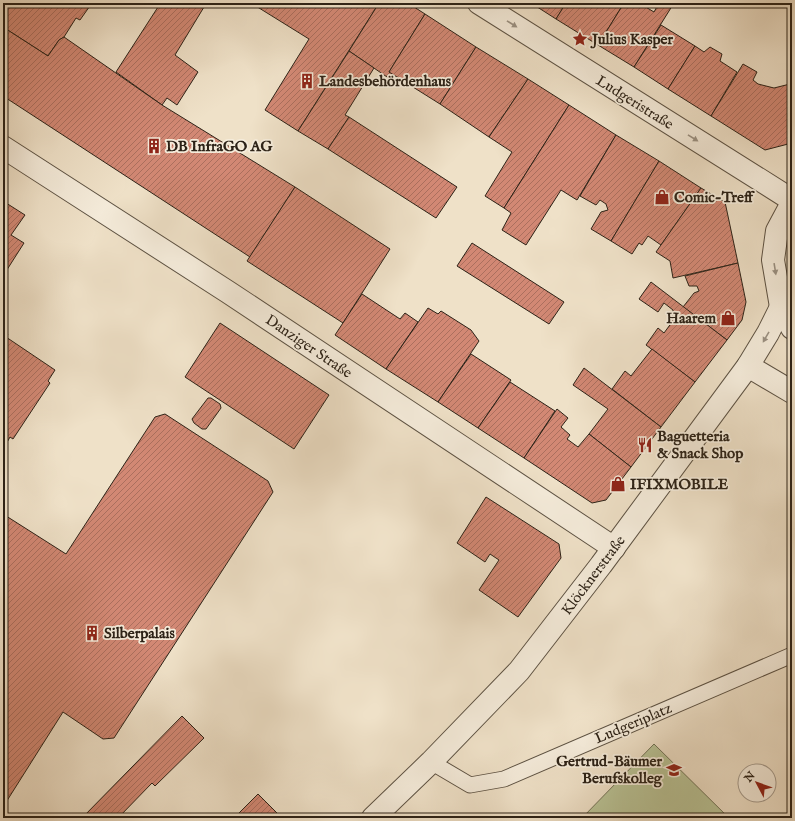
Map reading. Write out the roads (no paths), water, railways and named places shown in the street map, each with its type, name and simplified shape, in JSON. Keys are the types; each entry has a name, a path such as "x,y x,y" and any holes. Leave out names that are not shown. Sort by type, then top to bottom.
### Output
{"street":[{"name":"Ludgeristraße","path":"479,3 792,200"},
{"name":"Danziger Straße","path":"3,147 228,292 614,548"},
{"path":"792,203 777,230 773,260 781,306 792,328"},
{"name":"Klöcknerstraße","path":"373,818 431,762 519,671 614,548 748,366 768,333 781,306"},
{"path":"748,366 792,392"}],"lane":[{"name":"Ludgeriplatz","path":"431,762 470,785 504,779 792,655"}],"place":[{"name":"Julius Kasper","path":"580,39"},
{"name":"Landesbehördenhaus","path":"307,81"},
{"name":"DB InfraGO AG","path":"154,146"},
{"name":"Comic-Treff","path":"662,197"},
{"name":"Haarem","path":"728,318"},
{"name":"Baguetteria & Snack Shop","path":"645,445"},
{"name":"IFIXMOBILE","path":"618,484"},
{"name":"Silberpalais","path":"92,633"},
{"name":"Gertrud-Bäumer Berufskolleg","path":"674,770"}]}
